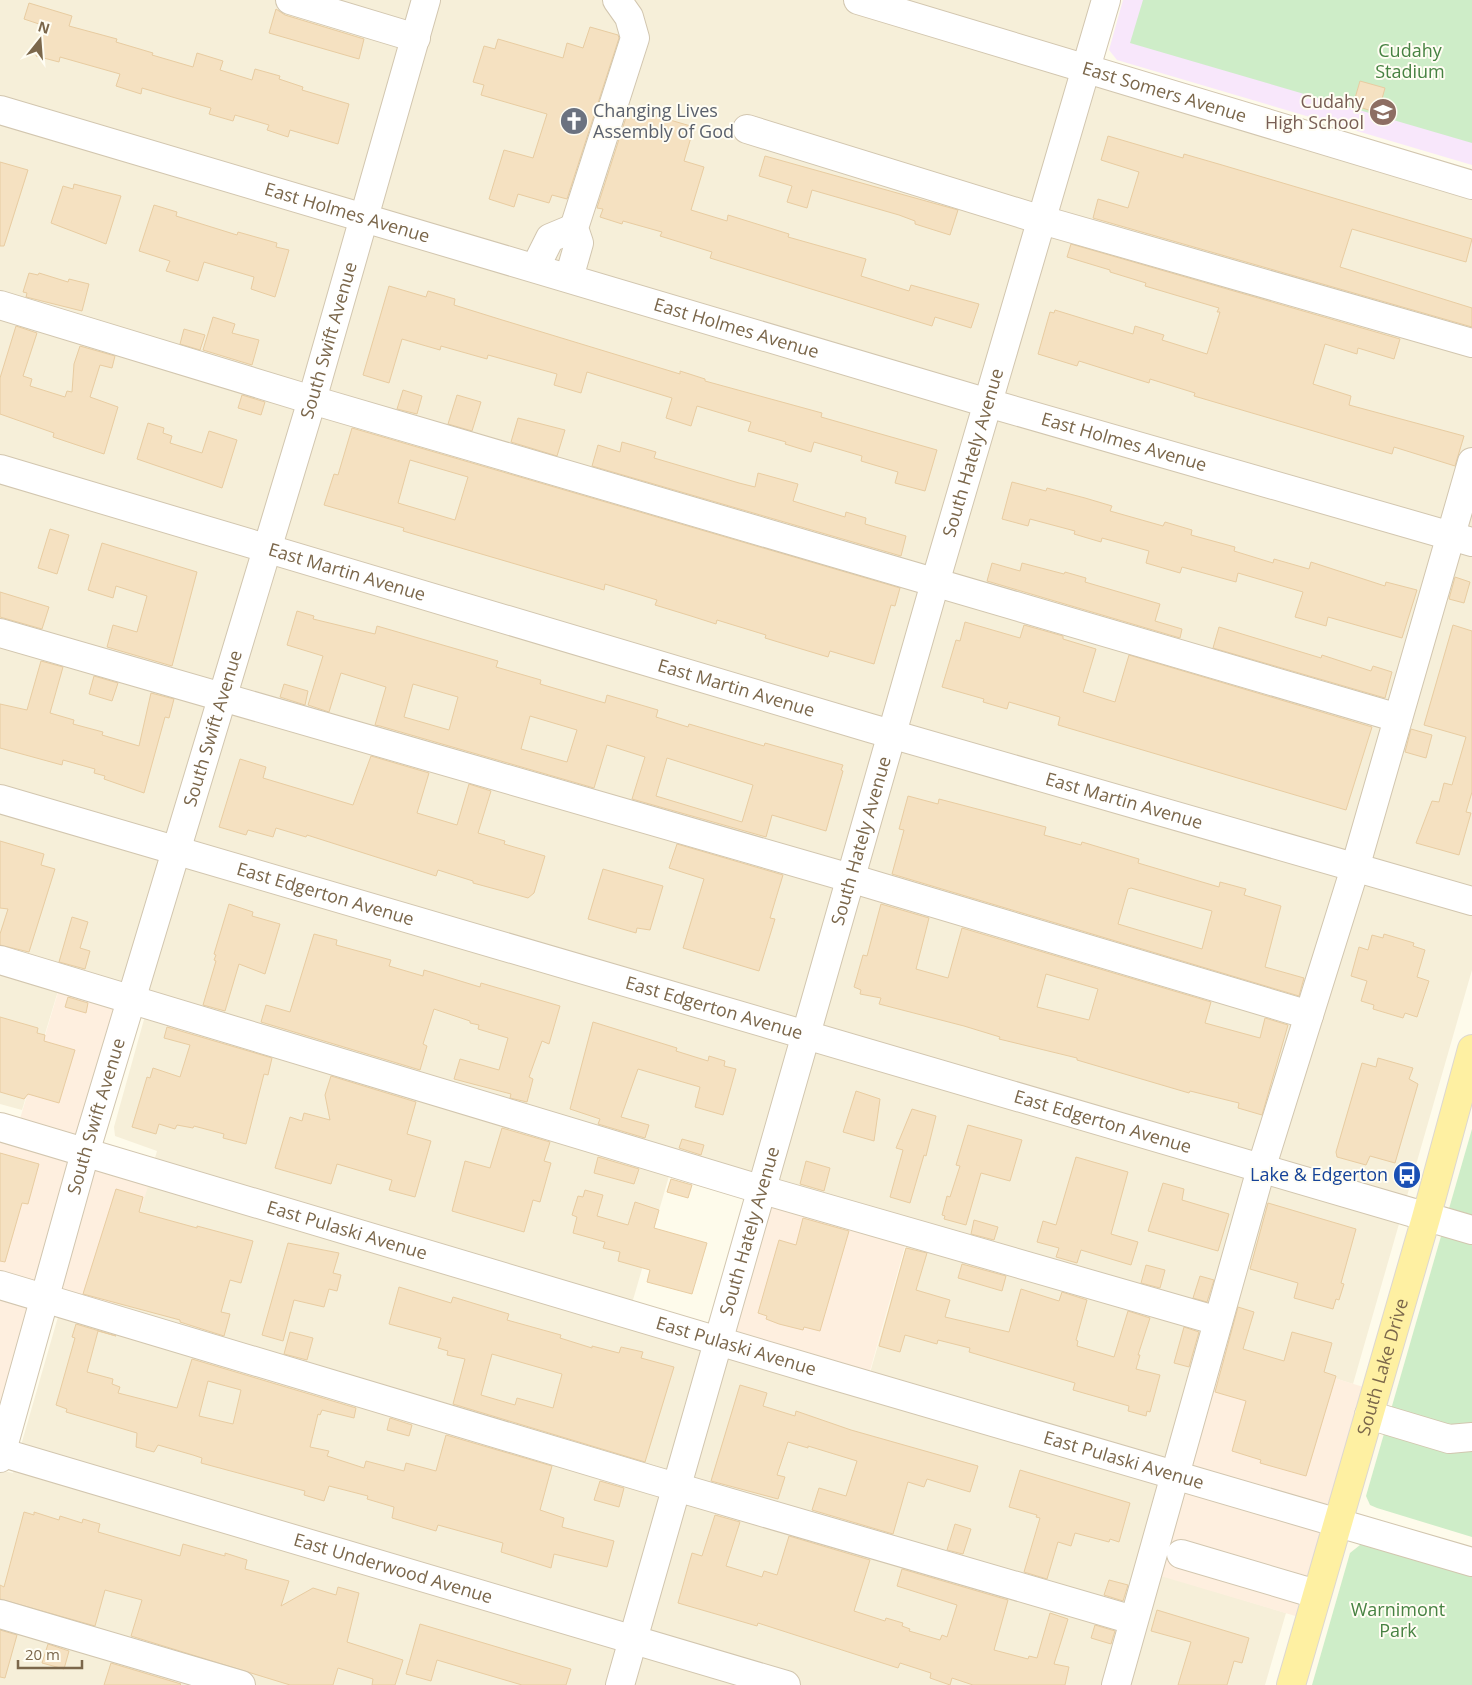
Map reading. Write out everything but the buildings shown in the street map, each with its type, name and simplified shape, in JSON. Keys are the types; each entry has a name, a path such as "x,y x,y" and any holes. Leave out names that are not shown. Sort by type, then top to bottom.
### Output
{"main road":[{"name":"South Lake Drive","path":"1291,1685 1426,1218 1472,1049"}],"street":[{"path":"290,0 416,38"},
{"name":"South Swift Avenue","path":"0,1454 175,850 223,697 366,218 426,0"},
{"path":"570,278 579,243 574,228 635,38 629,17 616,0"},
{"name":"East Somers Avenue","path":"858,0 1472,185"},
{"name":"South Hately Avenue","path":"620,1685 935,583 1106,0"},
{"name":"East Holmes Avenue","path":"0,110 988,402 1461,539"},
{"path":"747,129 1042,220 1472,343"},
{"path":"535,268 550,238 574,228"},
{"path":"0,305 312,400 1398,718"},
{"path":"1116,1685 1261,1169 1355,868 1398,718 1461,539 1472,462"},
{"name":"East Martin Avenue","path":"0,469 893,734 1472,901"},
{"path":"0,633 850,878 1309,1015"},
{"name":"East Edgerton Avenue","path":"0,799 1472,1230"},
{"path":"0,960 763,1190 1218,1321"},
{"name":"East Pulaski Avenue","path":"0,1127 1174,1476 1472,1562"},
{"path":"0,1284 677,1487 1133,1620"},
{"path":"1369,1415 1449,1439 1472,1437"},
{"name":"East Underwood Avenue","path":"0,1454 786,1685"},
{"path":"1181,1554 1316,1594"},
{"path":"0,1614 241,1685"}],"shaded area":[{"path":"0,0 1091,0 1069,78 1472,198 1472,970 1353,1384 1209,1338 1144,1570 1286,1613 1265,1685 0,1685 0,1470 13,1473 60,1310 107,1324 157,1151 115,1136 114,1127 150,998 64,971 22,1110 0,1104","holes":["676,1152 913,1222 864,1394 626,1324"]},
{"name":"Cudahy Stadium","path":"1123,0 1472,0 1472,165 1117,60 1109,50"},
{"path":"62,979 131,999 86,1153 152,1173 109,1317 47,1298 0,1452 0,1127 16,1132"},
{"path":"763,1190 909,1232 866,1385 719,1340"},
{"path":"1213,1340 1376,1391 1309,1620 1147,1572"}],"green space":[{"name":"Cudahy Stadium","path":"1143,0 1472,0 1472,143 1130,43"},
{"path":"1472,1129 1472,1537 1377,1508 1370,1505 1366,1496"},
{"name":"Warnimont Park","path":"1360,1545 1369,1545 1472,1575 1472,1685 1312,1685 1350,1553"}],"place":[{"name":"Cudahy High School","path":"1383,112"},
{"name":"Changing Lives Assembly of God","path":"574,121"},
{"name":"Lake & Edgerton","path":"1407,1175"}]}
